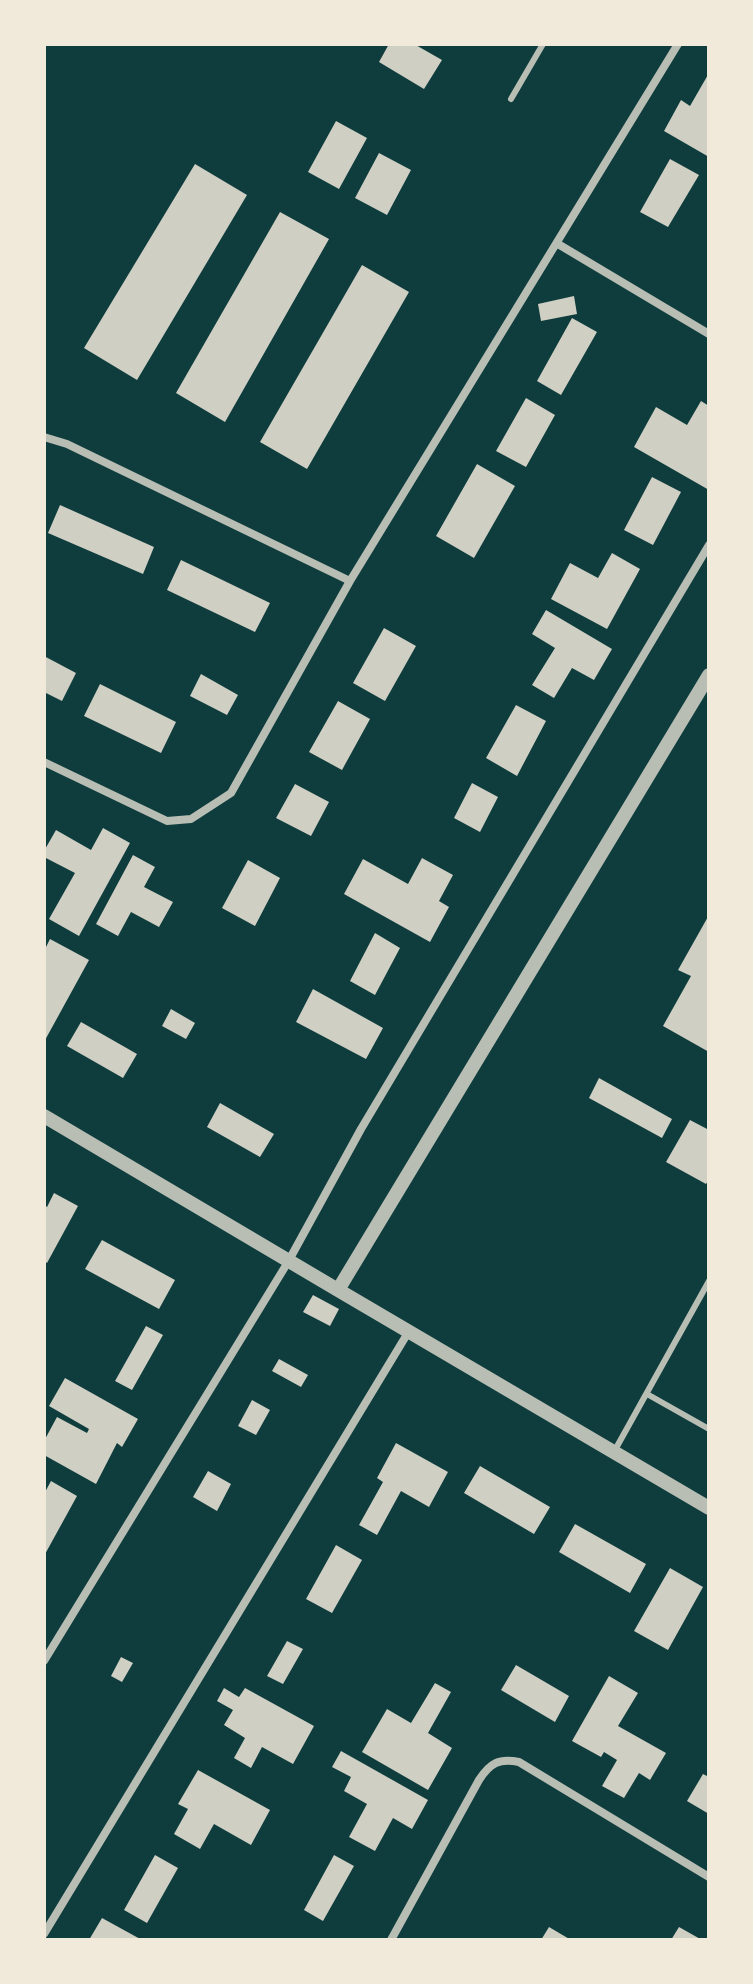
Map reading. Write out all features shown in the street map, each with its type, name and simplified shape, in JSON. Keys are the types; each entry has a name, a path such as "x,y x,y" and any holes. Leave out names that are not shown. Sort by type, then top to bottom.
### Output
{"street":[{"path":"44,762 167,821 191,819 231,793 350,581 678,44"},
{"path":"558,244 709,334"},
{"path":"44,437 67,444 350,581"},
{"path":"44,1661 288,1262 361,1129 709,545"},
{"path":"338,1290 709,675"},
{"path":"44,1116 709,1508"},
{"path":"44,1934 409,1331"},
{"path":"391,1940 479,1780 487,1768 502,1759 519,1762 709,1877"}],"lane":[{"path":"511,99 543,44"},
{"path":"614,1454 709,1281"},
{"path":"647,1394 709,1429"}],"building":[{"path":"389,44 414,44 442,60 424,89 379,62"},
{"path":"709,73 709,157 664,131 681,100 690,106"},
{"path":"336,121 367,138 339,189 308,172"},
{"path":"379,153 411,170 387,215 355,198"},
{"path":"670,159 699,175 668,227 640,212"},
{"path":"195,164 247,195 137,380 84,348"},
{"path":"280,212 329,239 225,422 176,393"},
{"path":"362,265 409,292 307,469 260,442"},
{"path":"574,296 577,314 541,321 538,304"},
{"path":"572,318 597,332 561,395 537,381"},
{"path":"526,398 555,415 526,467 496,451"},
{"path":"701,401 709,406 709,490 634,447 656,407 687,425"},
{"path":"477,464 515,486 474,558 436,536"},
{"path":"652,477 681,492 653,545 624,530"},
{"path":"60,505 154,547 143,574 48,533"},
{"path":"612,553 640,569 607,629 551,599 570,563 598,578"},
{"path":"181,560 270,603 255,632 167,590"},
{"path":"546,610 612,649 594,680 572,668 554,698 532,685 555,648 532,634"},
{"path":"384,628 416,646 385,701 353,683"},
{"path":"44,656 76,673 62,701 44,692"},
{"path":"201,674 238,695 227,715 190,696"},
{"path":"100,684 176,722 161,753 84,716"},
{"path":"338,701 370,719 342,770 309,752"},
{"path":"516,705 546,721 517,776 486,758"},
{"path":"472,783 498,797 480,832 454,818"},
{"path":"295,784 329,802 311,836 276,818"},
{"path":"103,828 130,843 79,936 49,919 75,873 44,857 44,851 56,830 91,850"},
{"path":"133,855 155,867 144,887 173,902 159,927 131,912 118,936 96,924"},
{"path":"422,858 453,875 439,901 449,907 430,942 344,894 363,859 408,884"},
{"path":"248,860 280,878 255,926 222,908"},
{"path":"709,915 709,1052 663,1026 691,976 678,970"},
{"path":"375,933 400,948 375,995 350,981"},
{"path":"50,939 89,960 44,1042 44,951"},
{"path":"313,989 383,1028 366,1059 296,1022"},
{"path":"171,1009 195,1023 186,1039 162,1026"},
{"path":"81,1022 137,1054 123,1078 67,1046"},
{"path":"599,1078 672,1119 662,1138 589,1098"},
{"path":"220,1103 274,1134 260,1157 207,1127"},
{"path":"690,1120 709,1130 709,1179 706,1184 666,1162"},
{"path":"54,1193 78,1206 47,1263 44,1261 44,1205 47,1207"},
{"path":"102,1240 175,1280 159,1309 85,1269"},
{"path":"313,1295 339,1309 330,1326 303,1312"},
{"path":"146,1326 163,1335 132,1390 115,1381"},
{"path":"279,1359 308,1375 301,1387 272,1371"},
{"path":"65,1378 138,1419 122,1447 117,1443 96,1484 44,1455 44,1441 57,1417 87,1433 89,1429 49,1406"},
{"path":"252,1400 270,1410 256,1435 238,1426"},
{"path":"396,1443 448,1472 429,1507 401,1491 377,1535 359,1525 383,1482 377,1478"},
{"path":"480,1466 550,1507 534,1534 464,1493"},
{"path":"208,1471 231,1484 217,1511 193,1497"},
{"path":"51,1481 77,1496 44,1556 44,1494"},
{"path":"575,1524 646,1564 630,1593 559,1552"},
{"path":"336,1545 362,1560 332,1613 306,1599"},
{"path":"670,1568 703,1587 668,1650 634,1631"},
{"path":"287,1641 303,1649 283,1684 267,1676"},
{"path":"121,1657 133,1663 122,1682 111,1676"},
{"path":"516,1665 569,1696 555,1722 501,1690"},
{"path":"609,1676 638,1693 618,1726 666,1753 650,1780 639,1773 624,1798 602,1786 617,1760 604,1752 601,1757 572,1741"},
{"path":"435,1683 451,1692 428,1733 452,1748 428,1790 362,1752 387,1709 411,1723"},
{"path":"224,1688 239,1697 245,1688 314,1726 293,1764 262,1747 251,1768 234,1758 245,1738 224,1725 233,1710 217,1701"},
{"path":"341,1751 428,1800 412,1829 393,1818 375,1851 349,1837 367,1804 344,1791 351,1777 332,1767"},
{"path":"198,1770 270,1810 251,1845 214,1824 200,1849 174,1834 188,1809 178,1804"},
{"path":"703,1774 709,1777 709,1814 687,1801"},
{"path":"155,1855 178,1868 147,1923 124,1910"},
{"path":"334,1855 354,1866 323,1921 304,1910"},
{"path":"102,1918 142,1940 89,1940"},
{"path":"549,1927 571,1940 541,1940"},
{"path":"679,1927 702,1940 671,1940"}]}
